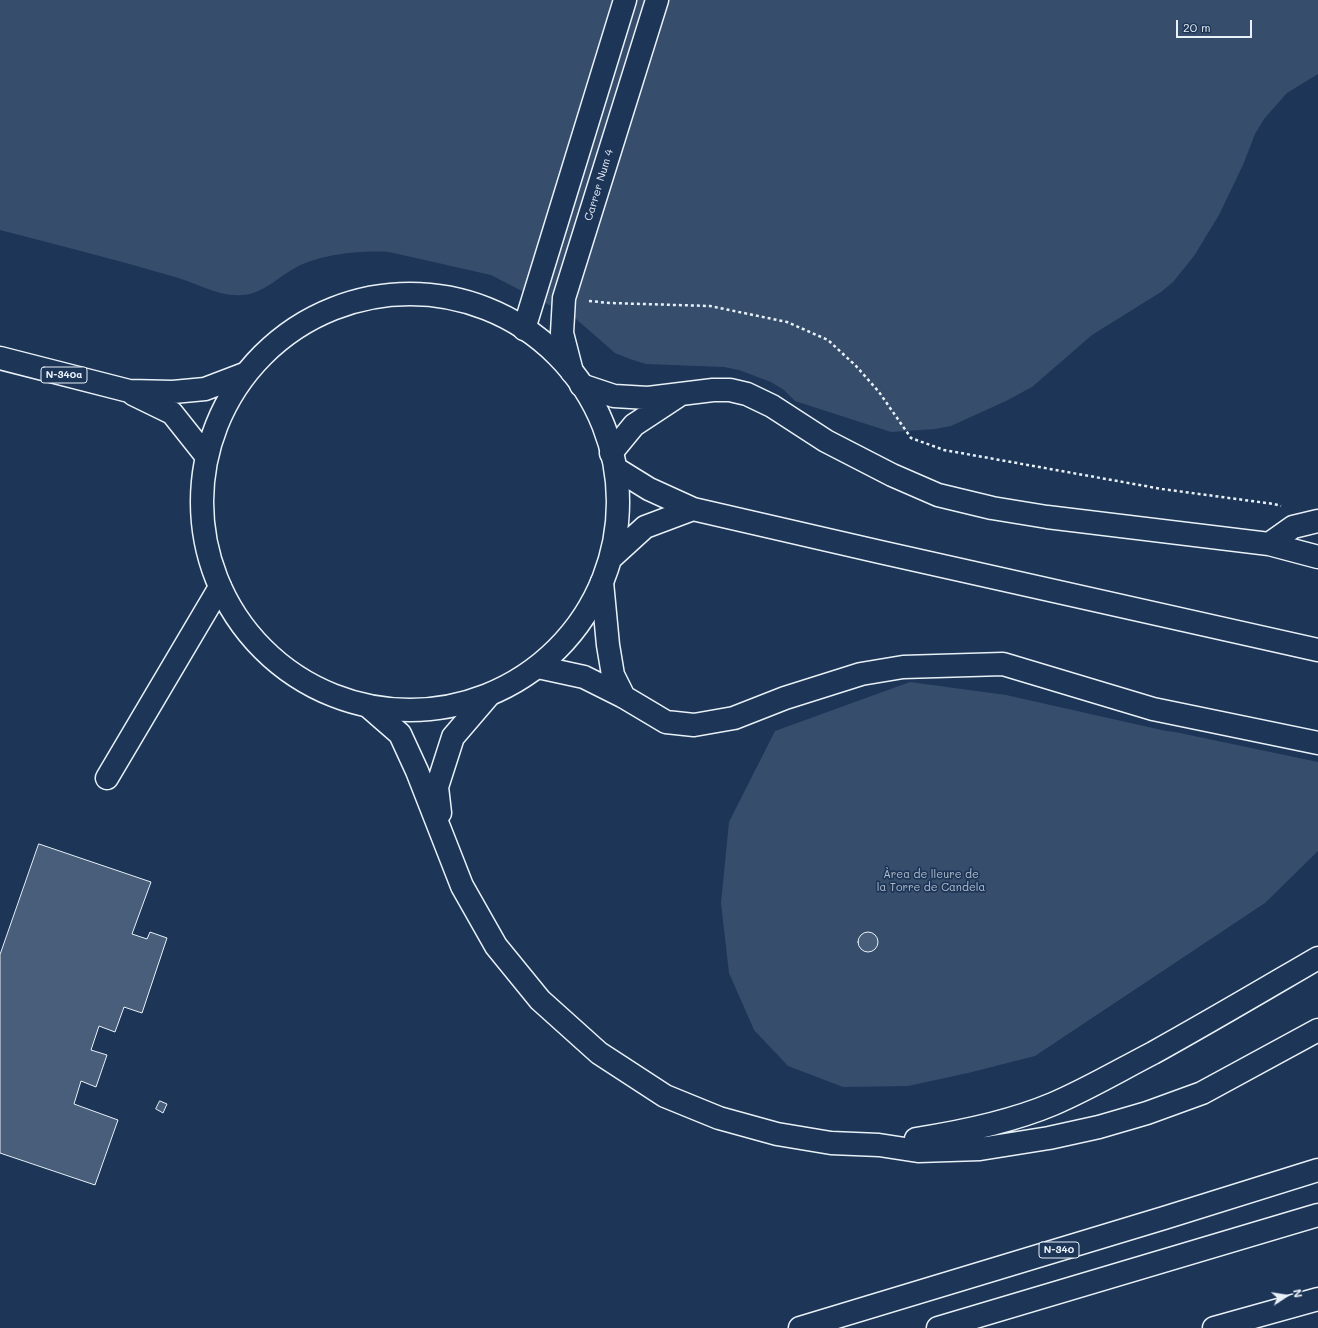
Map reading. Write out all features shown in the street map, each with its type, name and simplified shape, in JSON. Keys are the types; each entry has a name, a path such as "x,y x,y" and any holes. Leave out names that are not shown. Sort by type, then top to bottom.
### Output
{"main road":[{"path":"524,329 625,0"},
{"name":"Carrer Num 4","path":"576,379 562,333 564,298 657,0"},
{"path":"402,294 428,295 454,299 478,306 502,316 524,329 550,348 576,379 596,411 608,439 613,460 618,504 617,523 610,559 602,582 590,606 558,649 538,667 514,683 489,695 460,704 430,710 400,710 369,706 337,697 308,683 280,664 256,642 236,616 220,586 209,555 204,523 203,490 207,457 213,434 233,392 264,354 284,336 305,322 346,304 377,297 402,294"},
{"name":"N-340a","path":"0,358 129,391 172,413 207,457"},
{"name":"N-340a","path":"129,391 173,392 205,389 247,373"},
{"path":"576,379 614,396 648,398 713,390 730,390 747,394 772,406 826,441 892,475 938,495 992,508 1047,517 1269,544 1318,556"},
{"path":"613,460 634,425 682,393"},
{"path":"613,460 649,489 693,509 1318,650"},
{"path":"610,559 645,527 693,509"},
{"path":"1269,544 1293,527 1318,521"},
{"path":"602,582 608,645 613,675 624,697"},
{"path":"107,778 220,586"},
{"path":"538,667 584,677 624,697 666,722 694,725 734,718 785,698 861,674 904,666 1002,664 1153,709 1318,743"},
{"path":"442,837 438,787 453,737 489,695"},
{"path":"369,706 400,734 417,771 462,886 496,946 540,1000 599,1054 665,1096 719,1118 777,1134 831,1143 879,1145 918,1150 980,1148 1049,1138 1099,1127 1147,1113 1202,1093 1318,1030"},
{"path":"879,1145 942,1135 1000,1122 1052,1104 1092,1086 1216,1018 1318,958"},
{"name":"N-340","path":"800,1328 1318,1170"},
{"path":"938,1328 1318,1215"},
{"path":"1214,1328 1318,1299"}],"path":[{"path":"564,298 610,303 710,306 787,322 828,340 856,366 879,392 911,438 944,450 1162,490 1274,504 1288,508"}],"green space":[{"path":"0,0 1318,0 1318,74 1287,93 1264,119 1255,134 1243,165 1219,215 1194,256 1173,282 1161,292 1092,335 1032,387 1006,401 951,426 935,429 891,432 795,401 784,390 771,382 739,370 724,367 646,364 630,359 615,353 576,319 491,275 389,252 354,252 316,259 295,268 257,292 233,295 216,292 183,280 131,265 0,230"},
{"name":"Àrea de lleure de la Torre de Candela","path":"910,682 1006,695 1166,731 1318,762 1318,851 1265,903 1035,1056 908,1086 843,1087 788,1066 754,1030 729,973 721,903 729,822 775,731"}],"building":[{"path":"39,844 151,882 132,934 147,939 150,932 167,938 142,1013 124,1007 115,1032 99,1026 91,1050 107,1055 96,1087 81,1081 74,1104 118,1120 95,1185 0,1153 0,955"},
{"path":"868,932 875,935 878,942 875,949 868,952 861,949 858,942 861,935"},
{"path":"160,1101 167,1104 163,1113 156,1109"}]}
